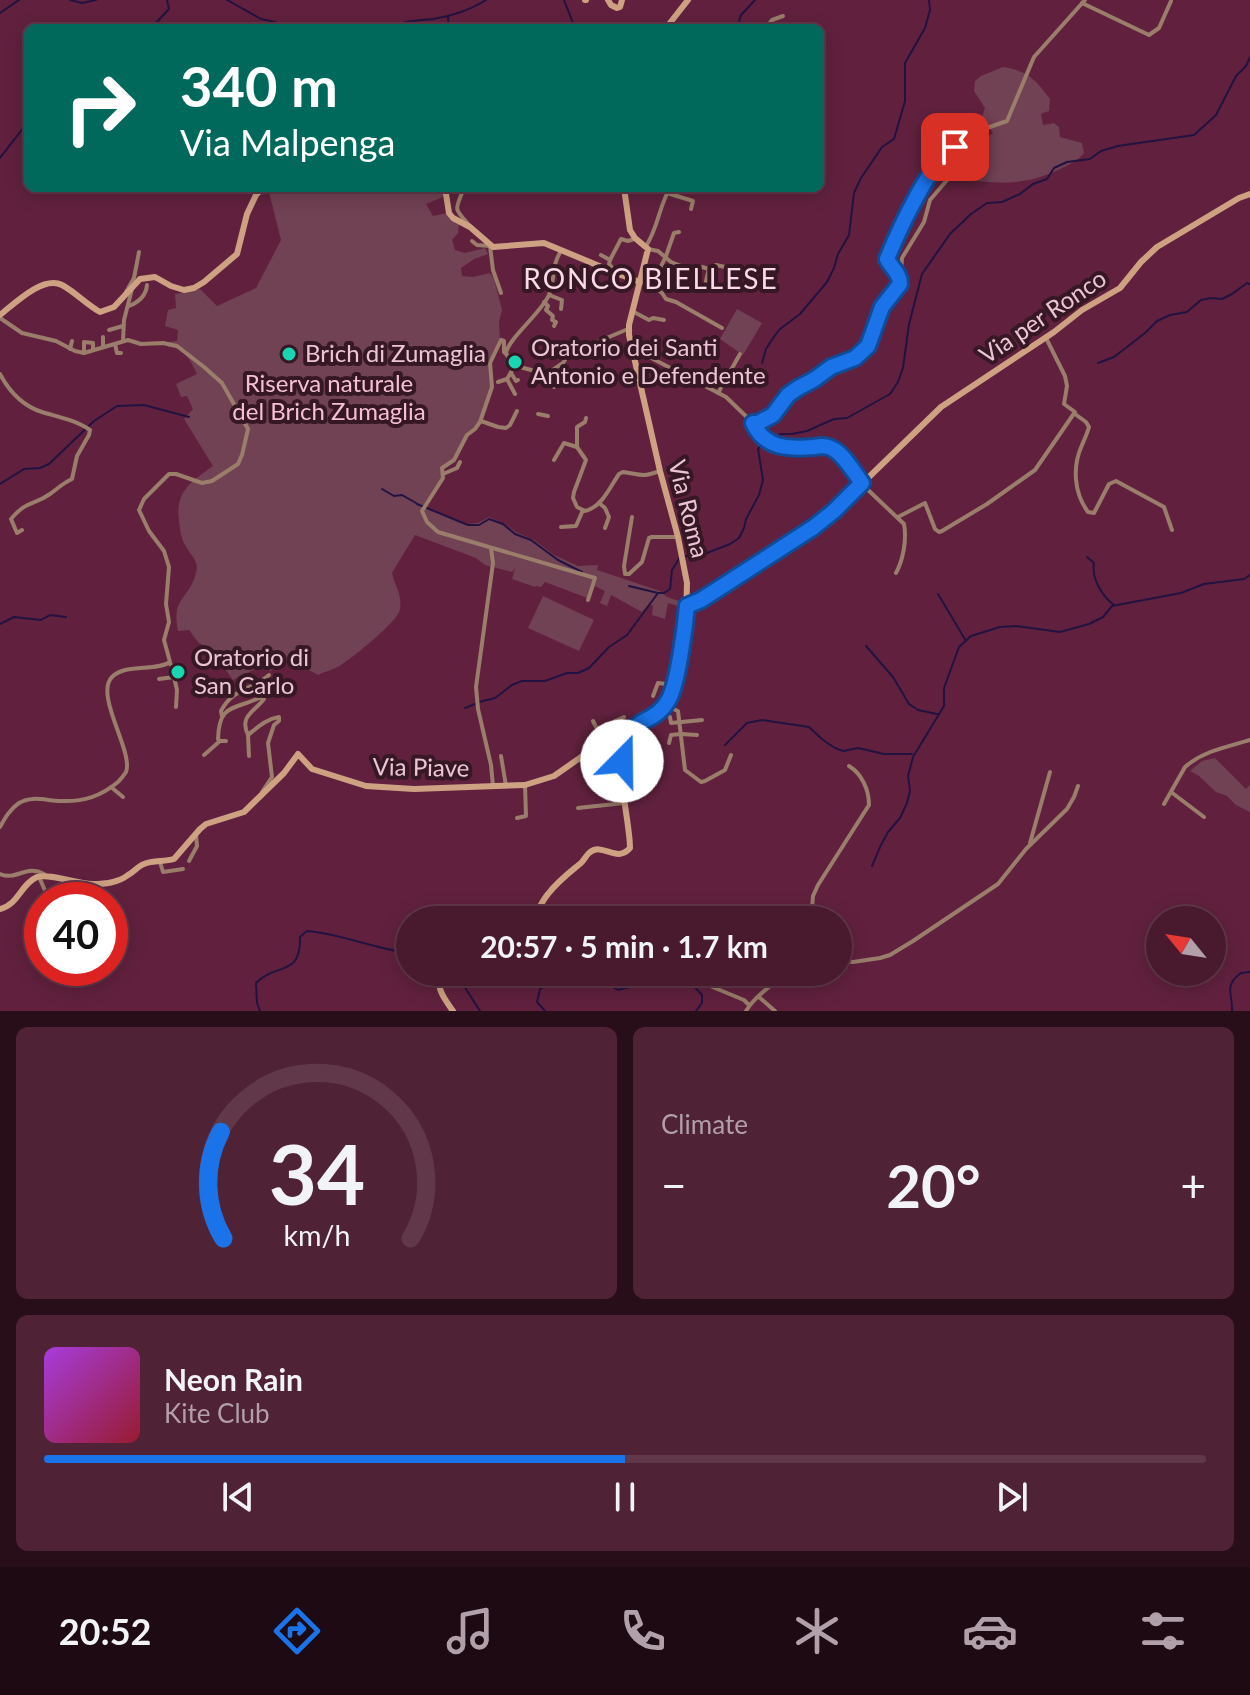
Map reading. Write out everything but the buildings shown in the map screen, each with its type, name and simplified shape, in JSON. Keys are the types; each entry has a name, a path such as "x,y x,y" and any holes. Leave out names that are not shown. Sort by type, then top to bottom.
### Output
{"street":[{"path":"608,0 617,8 622,0"},
{"path":"669,24 688,0"},
{"path":"899,278 902,258 924,222 930,200 959,166 976,134 1007,121 1034,57 1083,2 1149,35 1159,28 1171,1"},
{"path":"769,24 783,16"},
{"path":"753,423 773,415 788,395 831,367 855,358 864,349 871,339 885,301 900,284 887,259 899,229 935,165 949,150 967,147"},
{"path":"122,288 140,279 155,277 184,290 204,282 237,254 247,214 259,192"},
{"path":"445,192 449,213 471,227"},
{"path":"462,192 457,211 490,246 493,270 501,293"},
{"path":"625,192 630,230 635,238 671,262 694,271 702,267 711,270"},
{"path":"647,247 668,192"},
{"path":"673,192 693,201 691,209"},
{"name":"Via per Ronco","path":"687,606 814,527 941,407 1046,338 1082,310 1120,288 1157,247 1250,194"},
{"path":"652,286 674,233 679,232"},
{"path":"616,274 609,264 621,239 628,241 635,238"},
{"path":"472,241 477,245 501,248 544,243 652,286 666,299 722,328"},
{"name":"Via Roma","path":"647,247 628,329 687,583 687,606 668,709"},
{"path":"518,380 505,350 549,295 553,268 561,251"},
{"path":"123,341 123,326 139,252"},
{"path":"601,255 610,260"},
{"path":"706,281 716,265 725,267"},
{"path":"134,281 114,307 100,312 61,284 49,282 39,286 0,317 22,333 56,341 84,353 128,340 177,346 222,383 248,429 238,464 212,481 202,483 169,474 144,499 139,510 141,519 164,551 169,567 166,604 169,622 164,640 170,664 174,667 176,707"},
{"path":"129,306 146,294 147,285"},
{"path":"549,295 562,300 561,309"},
{"path":"544,302 548,306 546,310 556,322 554,326"},
{"path":"632,311 649,320 664,320"},
{"path":"109,330 123,326"},
{"path":"544,376 563,363 564,356 628,329"},
{"path":"103,337 103,347"},
{"path":"1046,338 1065,376 1064,404 1089,427 1079,452 1076,479 1078,493 1088,512 1094,513 1109,484 1116,481 1164,507 1172,530"},
{"path":"443,476 442,468 454,460 467,435 481,421 492,387 490,363 501,340 504,340 503,349 507,355"},
{"path":"70,349 72,341"},
{"path":"84,353 84,342 93,343 93,350"},
{"path":"115,344 117,353 121,353"},
{"path":"632,348 735,404 767,441 782,447 820,446 834,449 866,488 904,524 906,530 901,563 896,573"},
{"path":"718,393 740,354"},
{"path":"513,370 539,372 554,387"},
{"path":"498,382 507,379 513,370"},
{"path":"0,374 10,390 30,407 88,428 89,435 77,456 72,479 41,499 24,505 11,519 17,533 22,530"},
{"path":"507,379 515,394"},
{"path":"481,421 506,428 517,411"},
{"path":"538,414 548,416"},
{"path":"898,517 925,503 935,529 942,531 1035,470 1075,414"},
{"path":"586,418 577,427 577,447 586,460 573,498 577,507 590,511 619,474 626,472 637,476 660,471"},
{"path":"554,460 564,443 577,447"},
{"path":"460,462 457,468 443,476 426,503 422,511 427,522 436,531 595,578 588,600"},
{"path":"599,503 609,517 605,528"},
{"path":"561,527 576,526 583,510"},
{"path":"632,517 625,574 642,562 649,538 678,537"},
{"name":"Via Piave","path":"491,548 493,563 476,687 493,786"},
{"path":"0,827 11,810 27,799 88,800 120,780 126,772 127,763 111,713 109,681 123,672 170,664"},
{"path":"222,716 221,711 227,700 269,675"},
{"path":"159,679 174,677"},
{"path":"653,696 658,683 674,685"},
{"path":"204,755 223,741 218,735 222,716 262,697 262,703 245,722 249,756"},
{"path":"668,709 671,723 702,720"},
{"path":"593,721 602,745 618,741 632,728 668,709 678,711 685,770 701,782 725,770 731,755"},
{"path":"248,735 262,723 279,717 268,743 272,777 262,795"},
{"path":"540,906 560,878 594,850 621,855 628,851 630,840 615,721 624,717"},
{"path":"669,743 671,735 697,735"},
{"path":"1164,804 1185,767 1198,757 1250,740"},
{"name":"Via Piave","path":"42,876 102,884 123,879 146,863 174,859 206,824 244,812 284,773 298,754 312,769 366,786 414,789 525,785 554,776 602,745"},
{"path":"501,756 506,786"},
{"path":"812,906 818,885 869,805 869,795 863,782 849,766"},
{"path":"1030,845 1050,772"},
{"path":"517,818 526,816 525,785"},
{"path":"852,962 885,957 998,884 1030,845 1067,809 1078,786"},
{"path":"111,787 123,797"},
{"path":"1171,792 1204,817"},
{"path":"578,808 626,803"},
{"path":"189,861 197,846 196,833"},
{"path":"160,862 163,872 183,869"},
{"path":"0,874 8,877 32,869 42,876 44,882"},
{"path":"0,909 13,903 27,885 42,876"},
{"path":"439,986 453,1011"},
{"path":"710,986 749,1005"},
{"path":"746,1011 771,986"},
{"path":"759,997 775,1011"}],"green space":[{"path":"1003,67 1025,74 1040,86 1050,99 1049,111 1041,114 1043,125 1054,123 1059,127 1060,137 1082,143 1084,153 1069,165 1032,179 997,182 958,179 976,148 993,133 982,117 985,108 974,91 975,81"},
{"name":"Riserva naturale del Brich Zumaglia","path":"269,192 440,192 443,197 426,204 433,216 447,213 459,224 458,233 452,240 455,250 465,253 485,248 488,254 461,268 462,276 490,273 502,310 500,340 489,361 491,387 480,421 452,459 443,465 442,477 423,506 468,524 489,517 534,540 554,555 578,566 598,565 597,570 660,591 685,603 685,608 668,603 665,619 652,615 653,606 649,604 642,612 611,595 607,606 600,603 605,591 595,586 590,599 545,582 541,587 535,587 512,579 515,568 512,572 485,565 476,558 415,535 392,573 400,599 398,615 341,665 318,675 289,659 270,671 265,664 233,680 213,652 198,642 189,630 178,631 177,611 197,569 182,536 178,511 186,488 213,466 184,419 193,409 187,396 181,397 176,384 197,374 183,352 168,347 168,342 177,341 178,330 165,326 168,310 176,308 175,294 200,289 217,306 256,288 281,240"},
{"path":"737,309 762,323 743,355 720,339"},
{"path":"543,596 594,620 579,651 528,628"},
{"path":"1215,758 1246,789 1250,785 1250,812 1216,792 1190,771 1202,761"}],"waterway":[{"path":"0,13 19,0"},
{"path":"70,0 82,3 96,0"},
{"path":"155,24 169,9 167,0"},
{"path":"227,0 261,19 279,24"},
{"path":"399,24 454,15 486,0"},
{"path":"564,0 573,24"},
{"path":"738,24 741,15 755,0"},
{"path":"762,363 766,349 780,329 800,314 827,282 849,235 854,193 861,178 882,147 894,139 905,101 905,63 925,28 930,10 929,0"},
{"path":"448,17 449,24"},
{"path":"479,702 495,698 522,681 545,681 589,668 609,647 627,635 658,593 670,589 672,570 680,557 707,553 739,538 763,480 758,449 763,443 781,434 807,431 834,419 847,418 890,394 903,368 909,324 922,274 950,234 971,214 987,203 1002,202 1020,194 1033,184 1047,179 1054,168 1067,162 1090,159 1101,151 1118,146 1194,135 1216,115 1236,76 1250,57"},
{"path":"0,158 24,127"},
{"path":"1098,363 1114,357 1157,321 1187,312 1201,300 1222,299 1250,284"},
{"path":"0,484 24,469 49,464 94,421 117,406 144,405 189,417"},
{"path":"382,489 416,503"},
{"path":"417,504 468,525 479,525 489,519 503,524 582,572"},
{"path":"1087,557 1094,563 1098,586 1114,605"},
{"path":"872,866 888,832 907,803 910,791 908,776 913,757 944,706 944,688 959,647 971,636 1000,627 1016,626 1060,632 1089,624 1103,617 1112,606 1181,593 1204,584 1244,579 1250,575"},
{"path":"629,586 658,593"},
{"path":"938,594 966,641"},
{"path":"0,624 14,617 41,620 50,615 66,617"},
{"path":"866,646 893,677 909,704 918,710 937,714"},
{"path":"465,708 475,704"},
{"path":"725,745 747,723 762,720 809,727 823,740 843,751 858,748 884,754 912,754"},
{"path":"260,1011 256,983 292,964 299,950 300,937 307,931 396,950"},
{"path":"1232,1011 1232,982 1241,973 1250,972"},
{"path":"545,1011 537,1002 540,989 574,976 599,978 618,990 682,978 702,995 702,1003 696,1011"},
{"path":"464,986 480,1011"}],"place":[{"name":"Brich di Zumaglia","path":"289,354"},
{"name":"Oratorio dei Santi Antonio e Defendente","path":"515,362"},
{"name":"Oratorio di San Carlo","path":"178,672"}],"district":[{"name":"RONCO BIELLESE","path":"651,279"}],"route":[{"path":"622,761 623,747 632,728 663,708 670,698 687,606 814,527 862,483 834,449 774,445 757,431 753,423 773,415 788,395 837,363 855,358 868,346 885,301 900,284 887,259 899,229 935,165 955,147"}]}
